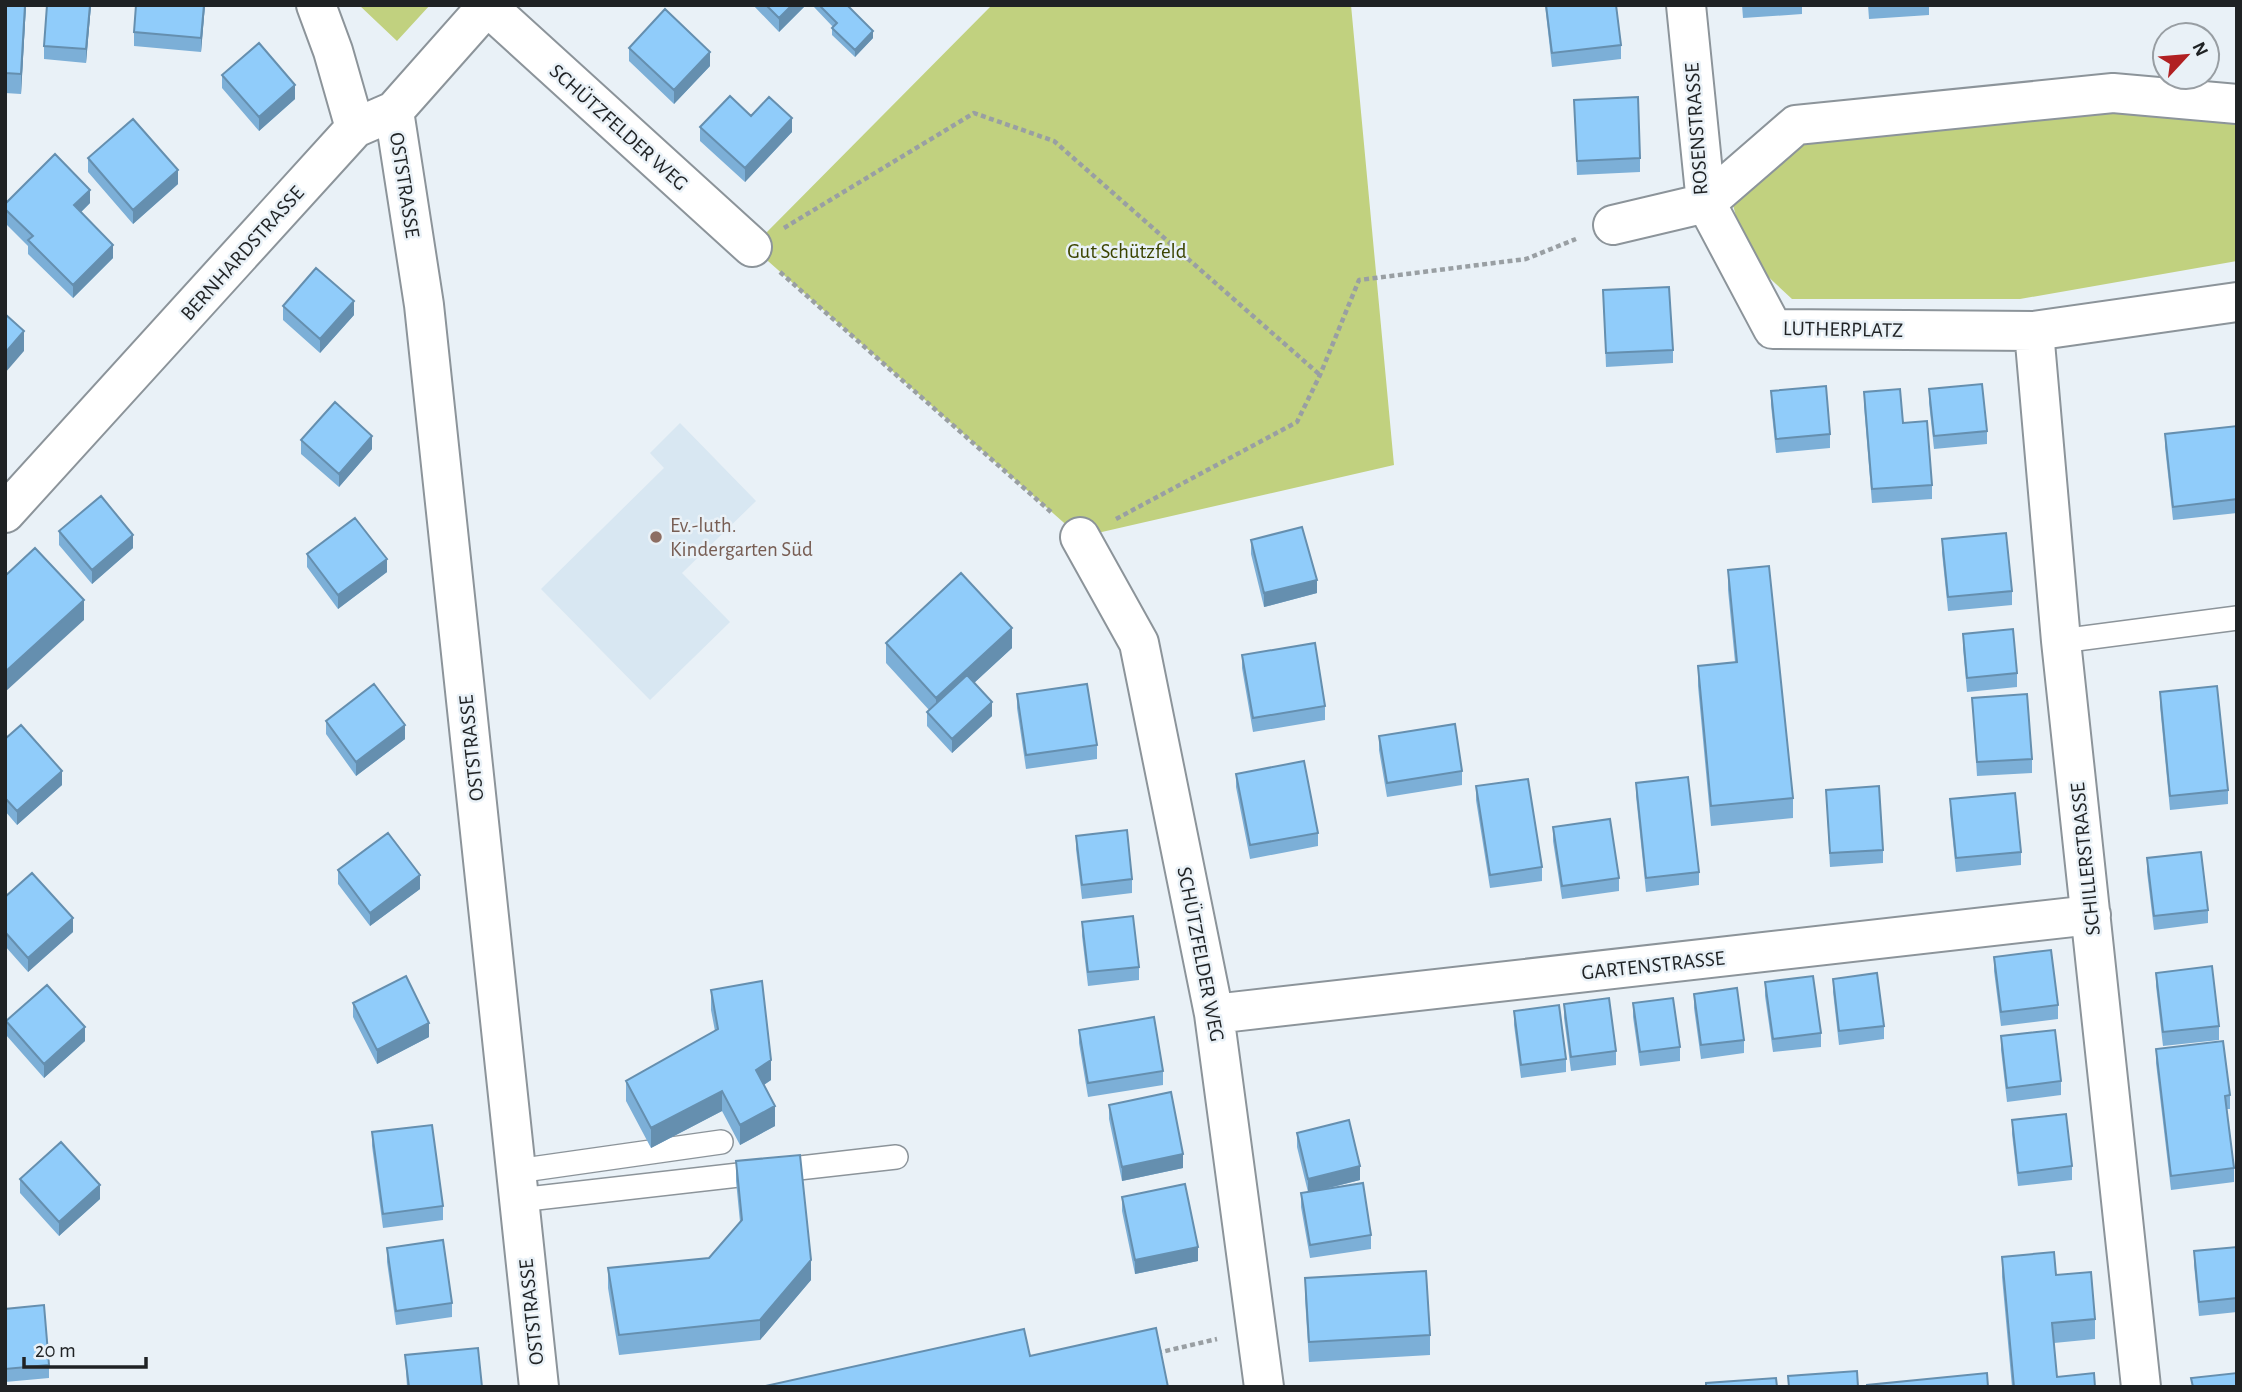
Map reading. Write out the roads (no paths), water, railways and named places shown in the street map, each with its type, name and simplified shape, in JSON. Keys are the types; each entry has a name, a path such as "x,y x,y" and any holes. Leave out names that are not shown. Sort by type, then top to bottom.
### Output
{"street":[{"path":"316,5 355,128"},
{"name":"ROSENSTRASSE","path":"1613,225 1706,203 1686,5"},
{"name":"BERNHARDSTRASSE","path":"5,513 355,128 394,111 487,6"},
{"name":"SCHÜTZFELDER WEG","path":"487,6 752,247"},
{"path":"1706,203 1796,125 2113,93 2237,104"},
{"name":"OSTSTRASSE","path":"394,111 424,304 539,1387"},
{"name":"LUTHERPLATZ","path":"1706,203 1773,329 2034,331 2237,302"},
{"name":"SCHILLERSTRASSE","path":"2034,331 2061,641 2141,1387"},
{"name":"SCHÜTZFELDER WEG","path":"1080,537 1139,643 1214,1014 1264,1387"},
{"name":"GARTENSTRASSE","path":"1214,1014 2091,915"}],"lane":[{"path":"2061,641 2237,618"},
{"path":"518,1185 721,1142"},
{"path":"518,1185 896,1157"}],"place":[{"name":"Ev.-luth. Kindergarten Süd","path":"656,537"}],"park label":[{"name":"Gut Schützfeld","path":"1127,251"}]}
